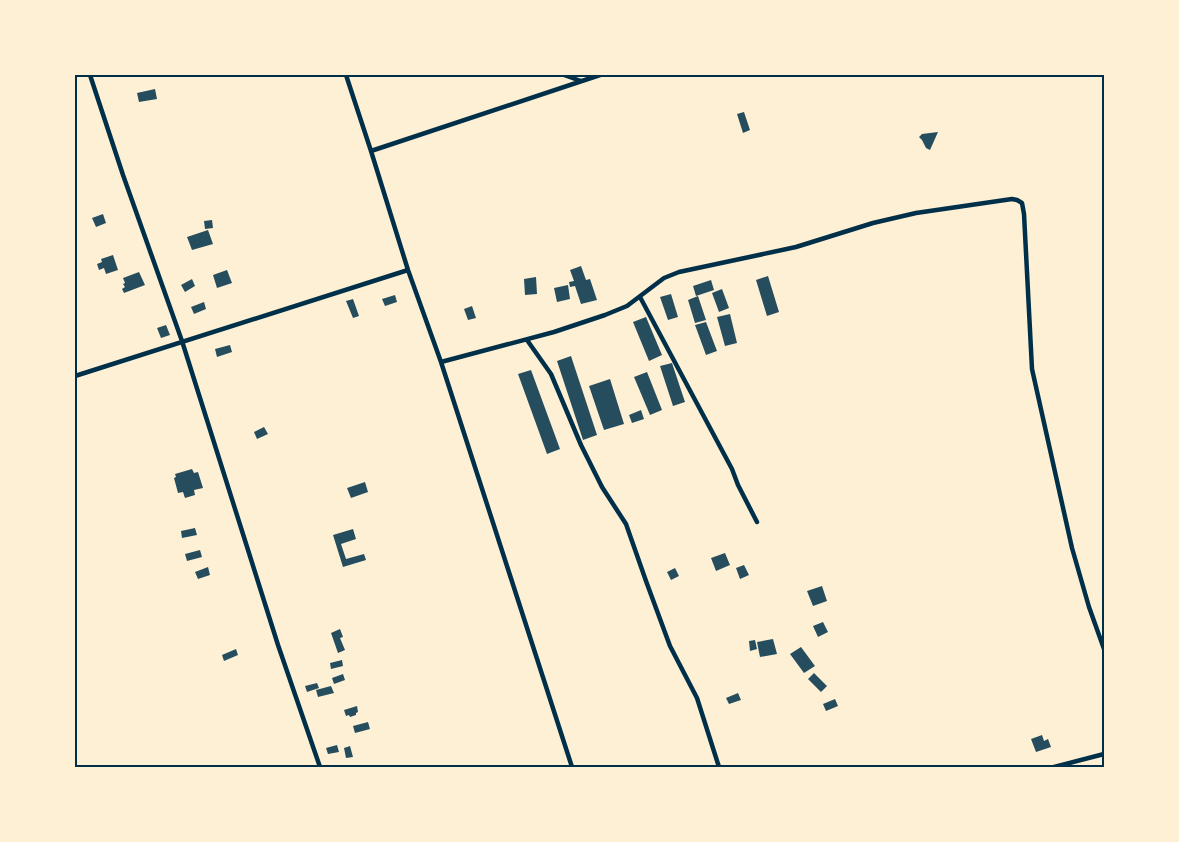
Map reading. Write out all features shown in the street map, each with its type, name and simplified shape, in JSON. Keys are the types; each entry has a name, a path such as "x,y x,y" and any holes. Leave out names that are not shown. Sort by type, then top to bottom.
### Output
{"street":[{"path":"90,75 182,341 278,645 320,767"},
{"path":"346,75 408,270 441,362 572,767"},
{"path":"564,75 581,81"},
{"path":"371,151 600,75"},
{"path":"441,362 554,332 627,306 664,278 679,272 796,247 873,222 988,202 1018,200 1022,203 1024,214 1032,369 1072,548 1089,607 1104,649"},
{"path":"75,376 408,270"},
{"path":"640,297 732,469 757,522"},
{"path":"527,340 551,374 602,487 626,524 670,646 696,698 719,767"},
{"path":"1054,767 1104,754"}],"building":[{"path":"155,89 157,99 139,102 137,93"},
{"path":"744,112 750,130 743,133 737,114"},
{"path":"938,132 930,150 926,148 919,137 922,134"},
{"path":"103,214 106,223 96,227 92,218"},
{"path":"212,220 213,228 205,229 204,221"},
{"path":"208,230 213,244 192,250 187,237"},
{"path":"113,255 118,270 106,274 104,268 99,270 97,264 102,262 101,259"},
{"path":"581,266 586,280 590,279 597,300 581,304 575,286 570,287 569,282 574,281 570,270"},
{"path":"227,270 232,283 217,288 213,275"},
{"path":"139,272 145,285 124,293 122,289 125,287 123,278"},
{"path":"768,276 779,312 767,316 756,280"},
{"path":"536,277 537,294 525,295 524,279"},
{"path":"192,279 195,286 185,292 181,285"},
{"path":"711,280 714,290 696,296 693,286"},
{"path":"568,285 570,299 557,302 554,288"},
{"path":"722,289 729,308 719,312 712,293"},
{"path":"671,294 678,317 668,320 660,297"},
{"path":"395,295 397,302 385,306 382,299"},
{"path":"698,296 706,320 695,323 688,300"},
{"path":"353,299 359,316 353,318 346,301"},
{"path":"204,302 206,309 194,314 191,307"},
{"path":"472,306 476,318 468,320 464,309"},
{"path":"730,314 737,343 725,346 717,317"},
{"path":"646,317 662,355 649,361 633,322"},
{"path":"706,322 717,351 706,355 695,325"},
{"path":"166,325 170,335 161,338 157,328"},
{"path":"230,345 232,352 217,357 215,349"},
{"path":"571,356 597,435 583,440 557,361"},
{"path":"672,363 685,402 673,406 660,366"},
{"path":"531,370 560,449 547,454 518,374"},
{"path":"647,372 662,410 650,415 634,377"},
{"path":"610,379 624,424 604,430 589,386"},
{"path":"641,410 644,419 632,423 629,415"},
{"path":"264,427 268,434 257,439 254,432"},
{"path":"192,469 194,473 198,472 203,488 194,490 195,495 185,498 183,492 178,493 174,478 176,477 175,474"},
{"path":"365,482 368,492 351,498 347,488"},
{"path":"195,528 197,535 182,538 181,531"},
{"path":"353,529 356,539 341,544 346,559 364,554 366,560 343,567 333,535"},
{"path":"200,550 202,557 187,561 185,554"},
{"path":"725,553 730,565 716,571 711,558"},
{"path":"744,565 749,575 740,579 736,568"},
{"path":"208,567 210,575 198,579 195,572"},
{"path":"675,568 679,576 671,580 667,572"},
{"path":"822,586 827,601 813,606 807,591"},
{"path":"823,622 828,632 818,637 813,626"},
{"path":"340,629 343,637 340,638 345,650 338,653 331,633"},
{"path":"773,639 777,654 760,657 757,642"},
{"path":"755,640 757,649 750,651 749,641"},
{"path":"801,647 815,666 804,673 790,654"},
{"path":"236,649 238,655 224,661 222,655"},
{"path":"342,660 343,666 331,669 330,663"},
{"path":"814,673 827,686 821,692 808,679"},
{"path":"343,674 345,680 334,684 332,678"},
{"path":"317,683 319,688 307,692 305,686"},
{"path":"331,686 334,693 318,697 316,690"},
{"path":"738,693 741,700 729,704 726,698"},
{"path":"835,699 838,706 826,711 823,704"},
{"path":"357,706 358,712 356,715 346,716 344,710"},
{"path":"368,722 370,729 355,733 353,726"},
{"path":"1042,735 1044,741 1048,739 1051,747 1036,752 1031,739"},
{"path":"337,745 339,752 328,754 326,748"},
{"path":"350,746 353,757 346,758 344,748"}]}
